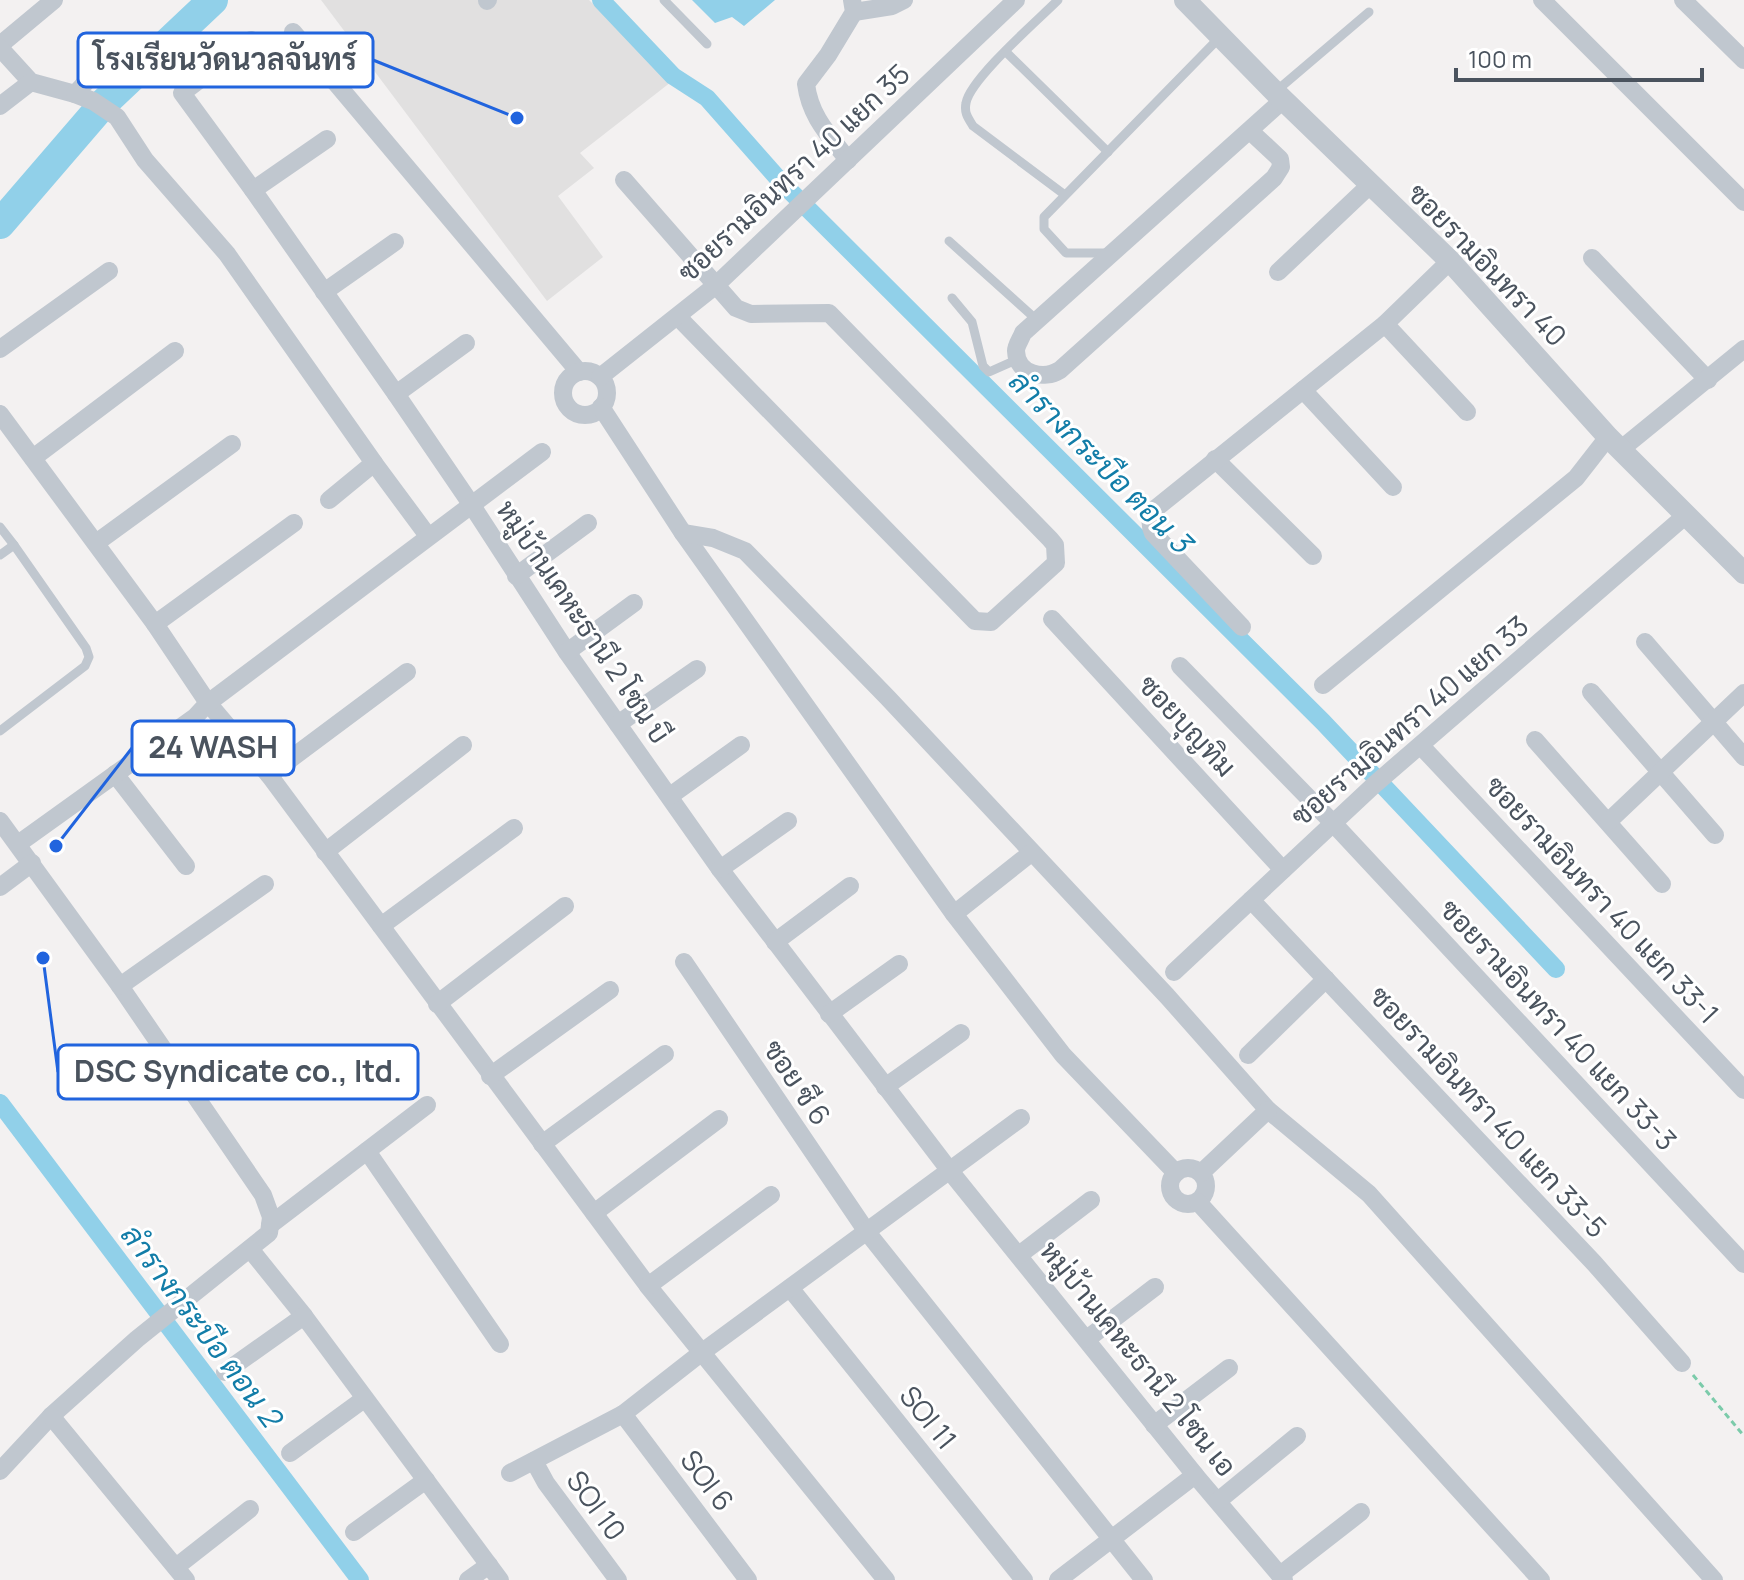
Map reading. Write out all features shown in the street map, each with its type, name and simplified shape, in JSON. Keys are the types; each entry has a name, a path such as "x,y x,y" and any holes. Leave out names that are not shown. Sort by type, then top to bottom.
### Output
{"street":[{"path":"54,0 0,46 31,82 84,97 117,117 145,160 227,254 428,536"},
{"path":"848,160 819,123 808,103 806,84 828,55 853,6 892,6 904,0"},
{"name":"ซอยรามอินทรา 40 แยก 35","path":"600,377 715,286 1016,0"},
{"name":"ซอยรามอินทรา 40","path":"1185,0 1279,96 1450,261 1614,444 1744,573"},
{"path":"1542,0 1744,202"},
{"path":"1683,0 1744,60"},
{"path":"293,32 579,372"},
{"name":"หมู่บ้านเคหะธานี 2 โซน บี","path":"251,40 182,93 396,394 567,652 720,869 950,1171"},
{"path":"84,97 121,44"},
{"path":"0,106 31,82"},
{"path":"1250,131 1280,159 1281,167 1274,178 1060,370 1051,376 1032,374 1018,359 1016,348 1023,333 1250,131 1279,96"},
{"path":"253,190 327,139"},
{"path":"624,180 736,308 751,314 829,313 1050,539 1055,545 1056,563 991,622 975,621 678,317"},
{"path":"1278,272 1370,185"},
{"path":"324,292 395,242"},
{"path":"1592,258 1708,380"},
{"path":"1242,627 1153,533 1150,521 1155,509 1385,324 1450,261"},
{"path":"0,349 109,271"},
{"path":"1385,324 1467,412"},
{"path":"396,394 466,343"},
{"path":"1323,685 1614,444 1708,380 1744,349"},
{"path":"33,458 175,351"},
{"path":"586,371 600,377 607,389 601,407 587,415 572,410 567,404 564,389 572,376 579,372 586,371"},
{"path":"1303,390 1393,487"},
{"path":"601,407 683,533 954,914 1063,1055 1176,1173"},
{"path":"0,414 155,624 208,703 269,775 648,1286 886,1580"},
{"path":"96,543 232,444"},
{"path":"18,844 195,717 208,703 542,452"},
{"path":"1215,459 1313,556"},
{"path":"329,500 374,463"},
{"name":"ซอยรามอินทรา 40 แยก 33","path":"1174,972 1377,782 1685,516"},
{"path":"155,624 294,523"},
{"path":"516,576 588,523"},
{"path":"683,533 713,538 745,551 888,698 1167,996 1268,1110 1369,1194 1714,1580"},
{"path":"567,652 634,603"},
{"name":"ซอยบุญทิม","path":"1052,619 1283,870"},
{"path":"1645,642 1744,757"},
{"name":"ซอยรามอินทรา 40 แยก 33-3","path":"1180,666 1333,823 1744,1264"},
{"path":"618,724 697,669"},
{"path":"269,775 407,672"},
{"path":"1591,692 1715,835"},
{"path":"1609,821 1744,693"},
{"path":"1535,740 1662,884"},
{"path":"325,852 463,745"},
{"path":"670,796 741,745"},
{"name":"ซอยรามอินทรา 40 แยก 33-1","path":"1421,746 1744,1090"},
{"path":"115,774 186,866"},
{"path":"0,821 120,986 263,1195 271,1217 269,1233 164,1318 51,1416 0,1471"},
{"path":"720,869 788,821"},
{"path":"381,926 514,828"},
{"path":"954,914 1031,853"},
{"path":"0,887 32,863"},
{"path":"120,986 265,884"},
{"path":"775,942 850,886"},
{"name":"ซอยรามอินทรา 40 แยก 33-5","path":"1251,900 1594,1263 1682,1363"},
{"path":"437,1004 565,906"},
{"name":"ซอย ซี 6","path":"684,962 867,1232 1144,1580"},
{"path":"829,1014 899,964"},
{"path":"1248,1055 1326,979"},
{"path":"490,1076 610,990"},
{"path":"885,1087 961,1033"},
{"path":"542,1144 665,1054"},
{"path":"270,1225 427,1105"},
{"path":"1201,1173 1268,1110"},
{"path":"510,1473 623,1414 1021,1118"},
{"path":"594,1213 719,1119"},
{"path":"367,1151 500,1344"},
{"path":"1191,1168 1201,1173 1206,1188 1198,1202 1188,1205 1173,1198 1170,1182 1176,1173 1191,1168"},
{"name":"หมู่บ้านเคหะธานี 2 โซน เอ","path":"950,1171 1154,1425 1282,1578"},
{"path":"648,1286 771,1195"},
{"path":"1019,1255 1091,1200"},
{"path":"1198,1202 1541,1580"},
{"path":"250,1249 304,1316 494,1573 468,1580"},
{"path":"1087,1339 1155,1287"},
{"name":"SOI 11","path":"790,1288 1024,1580"},
{"path":"225,1372 304,1316"},
{"path":"1154,1425 1229,1368"},
{"path":"290,1453 364,1399"},
{"name":"SOI 6","path":"623,1414 748,1580"},
{"path":"51,1416 181,1574 250,1509"},
{"path":"1218,1501 1297,1436"},
{"name":"SOI 10","path":"534,1461 546,1483 618,1580"},
{"path":"1058,1580 1195,1475"},
{"path":"354,1532 426,1480"},
{"path":"1282,1578 1361,1512"}],"lane":[{"path":"664,0 707,44"},
{"path":"1058,0 977,82 966,99 966,116 973,126 1065,195"},
{"path":"1279,96 1369,12"},
{"path":"1112,253 1066,253 1047,234 1044,217 1221,36"},
{"path":"1006,52 1108,152"},
{"path":"949,241 1038,321"},
{"path":"952,298 972,322 983,366 989,372 1018,359"},
{"path":"0,527 89,657 85,666 0,731"},
{"path":"0,555 14,545"}],"path":[{"path":"1682,1363 1744,1436"}],"shaded area":[{"path":"321,0 589,0 671,82 580,153 594,168 558,196 603,257 547,301"}],"water":[{"path":"692,0 775,0 744,26 732,17 715,23"}],"waterway":[{"path":"0,224 105,102 213,0"},
{"name":"ลำรางกระบือ ตอน 3","path":"601,0 673,76 707,98 782,183 1323,722 1556,969"},
{"name":"ลำรางกระบือ ตอน 2","path":"0,1103 360,1580"}],"place":[{"name":"โรงเรียนวัดนวลจันทร์","path":"517,118"},
{"name":"24 WASH","path":"56,846"},
{"name":"DSC Syndicate co., ltd.","path":"43,958"}]}
